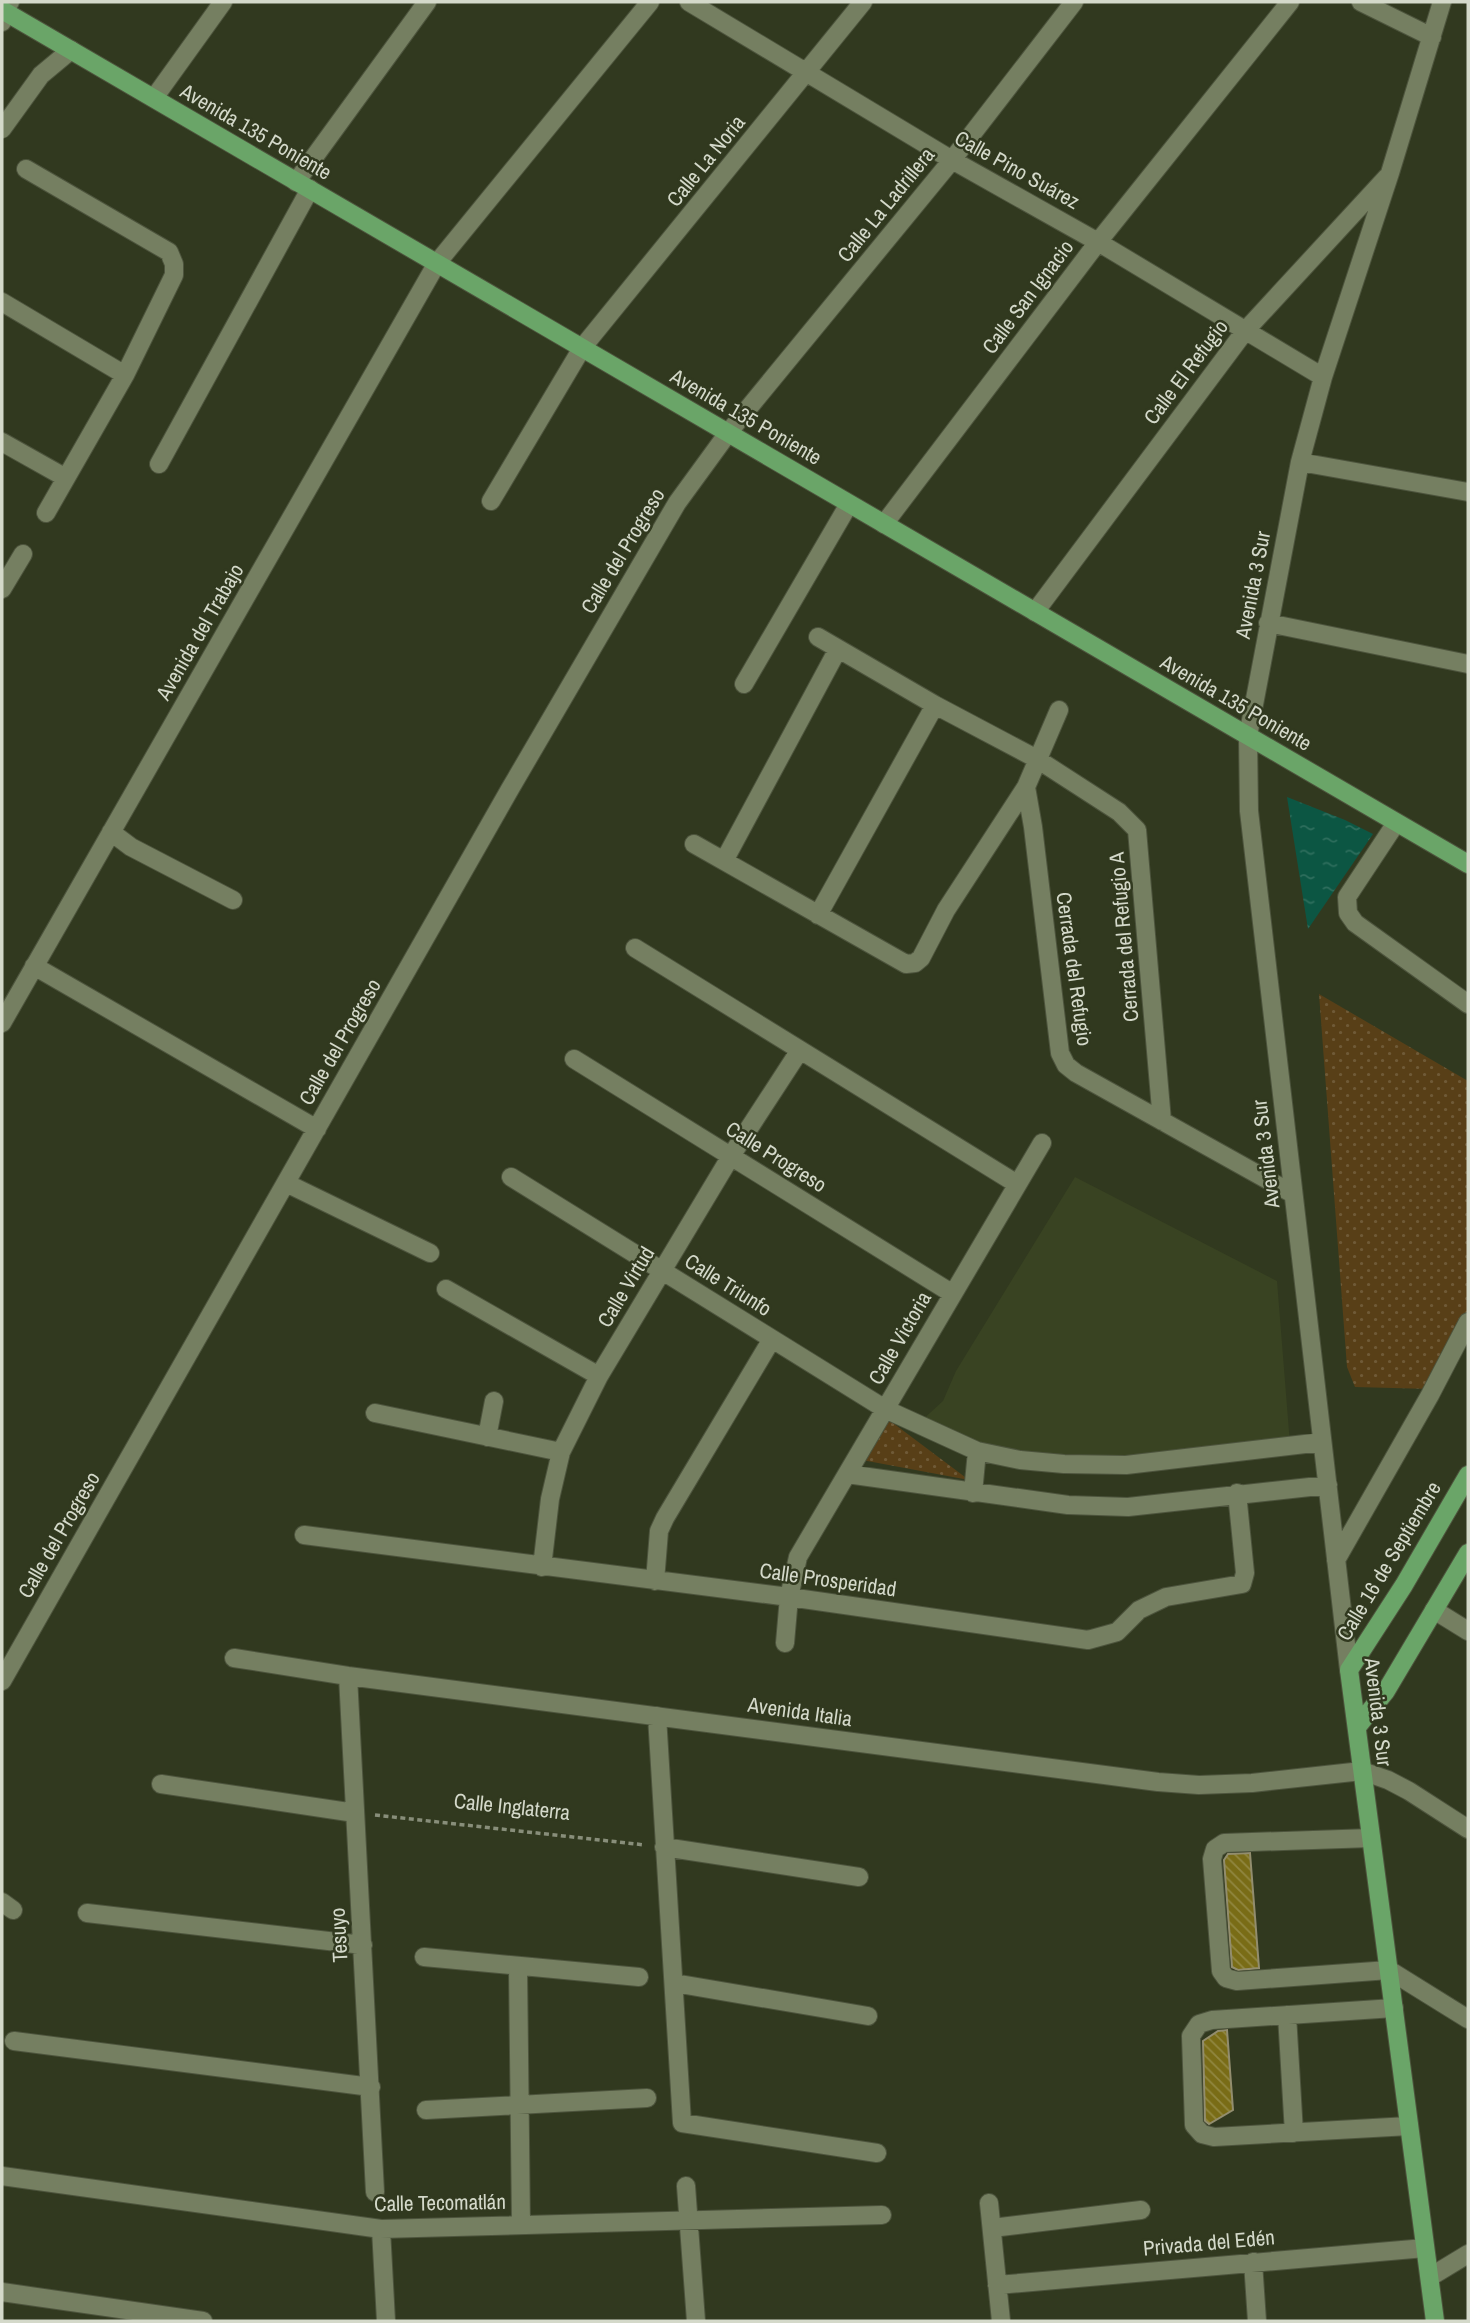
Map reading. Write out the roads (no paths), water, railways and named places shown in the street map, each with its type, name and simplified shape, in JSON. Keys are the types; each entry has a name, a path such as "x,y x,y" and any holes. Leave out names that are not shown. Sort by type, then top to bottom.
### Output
{"main road":[{"name":"Avenida 135 Poniente","path":"4,11 1468,864"},
{"name":"Calle 16 de Septiembre","path":"1349,1670 1404,1585 1468,1475"},
{"path":"1356,1727 1386,1691 1468,1553"},
{"name":"Avenida 3 Sur","path":"1349,1670 1435,2321"}],"street":[{"path":"154,99 223,2"},
{"path":"159,464 303,185 427,2"},
{"name":"Avenida del Trabajo","path":"2,1023 437,263 650,2"},
{"name":"Calle Pino Suárez","path":"688,2 1323,377"},
{"name":"Calle La Noria","path":"491,501 582,348 863,2"},
{"name":"Calle La Ladrillera","path":"728,433 952,160 1074,2"},
{"name":"Calle San Ignacio","path":"884,524 1098,242 1290,2"},
{"path":"1361,2 1432,37"},
{"name":"Avenida 3 Sur","path":"1349,1670 1249,811 1248,736 1300,463 1323,377 1390,173 1442,2"},
{"path":"2,129 41,75 71,50"},
{"path":"26,169 169,252 174,264 174,275 125,375 46,513"},
{"name":"Calle El Refugio","path":"1035,612 1245,331 1390,173"},
{"path":"2,302 125,375"},
{"name":"Calle del Progreso","path":"2,1681 510,789 677,503 728,433"},
{"path":"2,442 66,478"},
{"path":"1300,463 1468,492"},
{"path":"744,684 849,504"},
{"path":"3,585 23,554"},
{"path":"1268,623 1468,664"},
{"path":"818,637 1037,760"},
{"path":"724,861 838,649"},
{"path":"818,915 935,705"},
{"path":"694,844 906,964 915,963 921,958 946,910 1026,787 1059,710"},
{"name":"Cerrada del Refugio A","path":"1037,760 1119,812 1137,830 1162,1121"},
{"name":"Cerrada del Refugio","path":"1026,787 1060,1053 1066,1065 1293,1194"},
{"path":"1396,823 1347,897 1348,913 1356,923 1468,1004"},
{"path":"111,832 131,847 233,900"},
{"path":"635,948 1017,1184"},
{"path":"34,966 317,1129"},
{"name":"Calle Virtud","path":"542,1567 550,1499 561,1452 599,1376 731,1156 800,1050"},
{"name":"Calle Progreso","path":"575,1059 953,1294"},
{"name":"Calle Victoria","path":"789,1597 798,1557 1042,1143"},
{"name":"Calle Triunfo","path":"511,1177 885,1409 977,1451 1020,1460 1125,1465 1322,1442"},
{"path":"286,1183 430,1253"},
{"path":"446,1289 599,1376"},
{"path":"1336,1560 1430,1395 1468,1322"},
{"path":"655,1581 659,1531 664,1518 772,1339"},
{"path":"487,1437 494,1401"},
{"path":"374,1413 561,1452"},
{"path":"973,1493 977,1451"},
{"path":"847,1474 1068,1505 1128,1507 1328,1485"},
{"name":"Calle Prosperidad","path":"304,1535 789,1597 1088,1640 1117,1632 1139,1610 1166,1597 1231,1588 1241,1584 1245,1573 1237,1493"},
{"path":"785,1643 789,1597"},
{"path":"1434,1610 1468,1631"},
{"name":"Avenida Italia","path":"234,1658 348,1676 1158,1782 1199,1785 1252,1783 1362,1771"},
{"name":"Tesuyo","path":"348,1676 371,2088 374,2192"},
{"path":"657,1716 682,2123 877,2153"},
{"path":"1362,1771 1409,1791 1468,1829"},
{"path":"161,1784 355,1813"},
{"path":"1371,1838 1224,1843 1214,1849 1212,1859 1221,1971 1226,1979 1237,1981 1389,1970 1468,2019"},
{"path":"664,1847 859,1877"},
{"path":"87,1913 363,1945"},
{"path":"424,1957 639,1977"},
{"path":"518,1967 521,2225"},
{"path":"674,1983 868,2016"},
{"path":"1394,2008 1212,2020 1199,2024 1191,2036 1194,2125 1202,2134 1214,2137 1409,2126"},
{"path":"1287,2015 1294,2133"},
{"path":"13,2040 371,2088"},
{"path":"426,2110 647,2098"},
{"name":"Calle Tecomatlán","path":"2,2176 381,2229 881,2215"},
{"path":"686,2186 696,2321"},
{"path":"989,2203 1001,2321"},
{"path":"992,2228 1140,2210"},
{"path":"381,2229 386,2321"},
{"name":"Privada del Edén","path":"997,2286 1425,2248"},
{"path":"1430,2277 1468,2254"},
{"path":"1253,2262 1257,2321"},
{"path":"2,2292 203,2321"}],"water":[{"path":"1287,797 1373,834 1308,929"}]}
